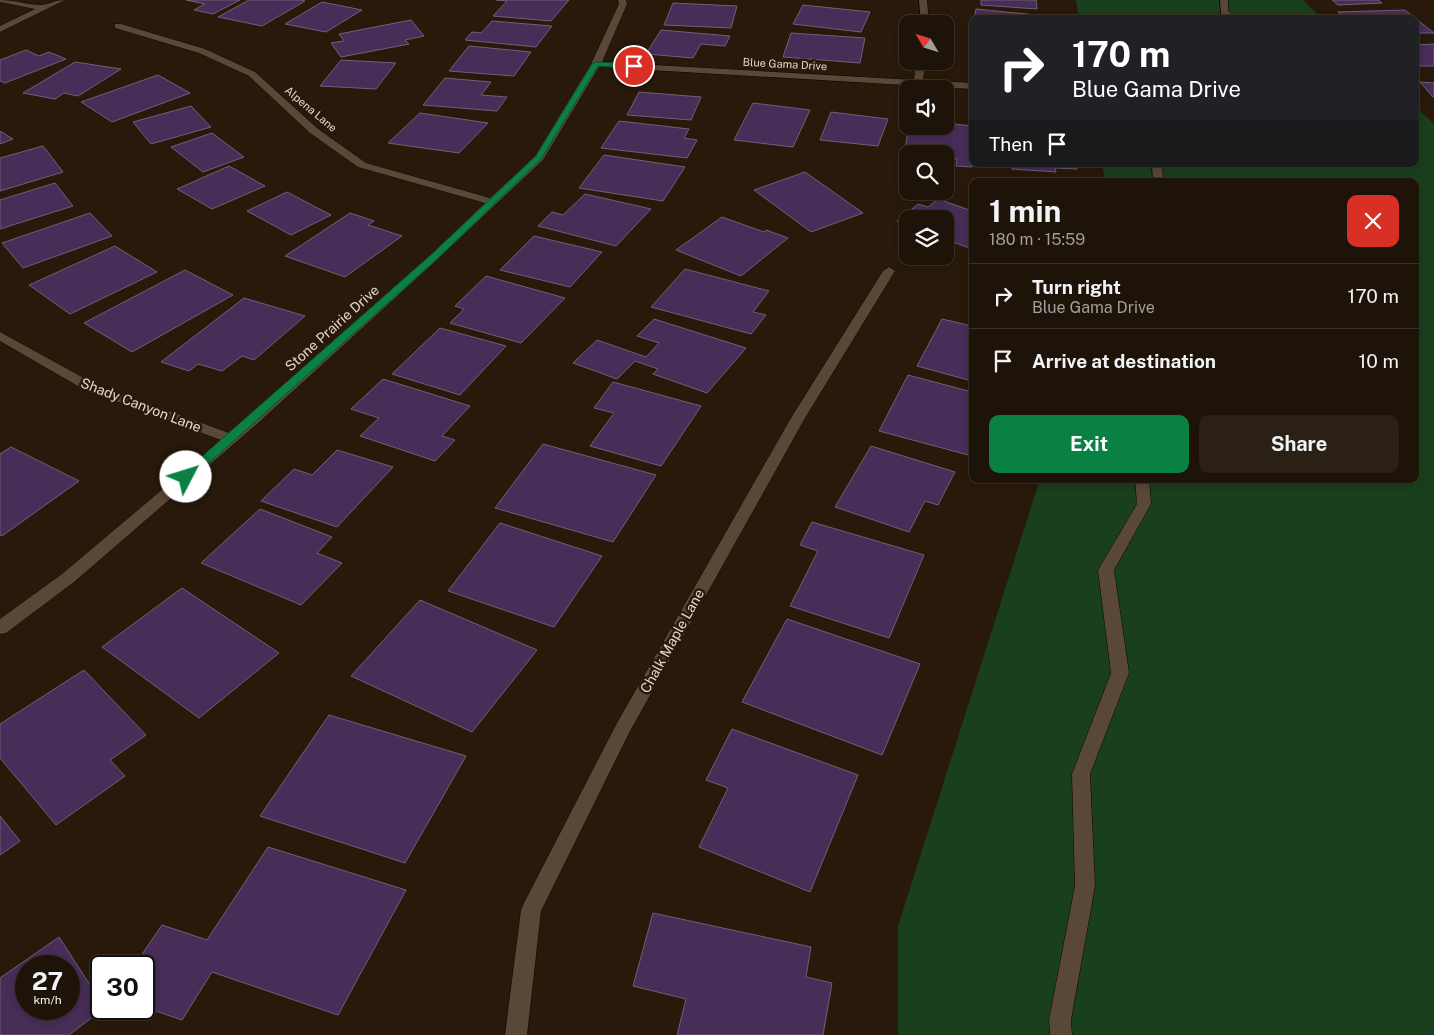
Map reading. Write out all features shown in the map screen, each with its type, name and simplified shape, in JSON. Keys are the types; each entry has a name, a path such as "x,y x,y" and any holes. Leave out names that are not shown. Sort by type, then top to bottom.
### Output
{"street":[{"path":"0,0 43,8"},
{"path":"0,29 61,0"},
{"name":"Stone Prairie Drive","path":"0,628 68,578 231,439 434,257 539,158 596,64 623,4 622,0"},
{"path":"922,0 924,15"},
{"path":"1224,0 1224,12 1227,15"},
{"name":"Alpena Lane","path":"118,26 202,51 252,74 314,131 362,164 492,202"},
{"name":"Blue Gama Drive","path":"596,64 899,82"},
{"name":"Blue Gama Drive","path":"954,85 969,86"},
{"name":"Chalk Maple Lane","path":"516,1035 531,910 628,719 798,418 889,271"},
{"name":"Shady Canyon Lane","path":"0,336 88,386 231,439"},
{"path":"1061,1035 1060,1020 1084,886 1081,774 1120,673 1106,570 1144,504 1142,483"}],"green space":[{"path":"1076,0 1303,0 1318,15 1078,15"},
{"path":"1419,110 1434,124 1434,1035 898,1035 898,926 1039,483 1419,483 1419,178 1104,178 1103,167 1419,167"}],"building":[{"path":"186,0 240,0 213,14 194,10 205,4"},
{"path":"249,0 305,1 262,26 218,17"},
{"path":"496,0 569,0 551,21 493,16 507,1"},
{"path":"981,0 1036,0 1037,9 981,5"},
{"path":"1332,0 1378,0 1382,3 1338,5"},
{"path":"322,2 362,10 326,32 285,24"},
{"path":"673,3 737,6 731,28 664,25"},
{"path":"803,5 870,12 861,32 793,24"},
{"path":"976,9 1037,15 975,15"},
{"path":"1405,10 1411,15 1341,15 1338,12"},
{"path":"411,20 424,36 405,40 409,44 341,57 331,43 344,41 339,34"},
{"path":"492,21 552,26 536,47 465,40 472,32 481,33"},
{"path":"1419,21 1434,33 1419,33"},
{"path":"661,30 730,36 725,46 701,44 693,58 646,54"},
{"path":"791,33 865,38 860,63 783,57"},
{"path":"1434,44 1434,66 1419,66 1419,45"},
{"path":"469,46 531,52 514,76 449,71"},
{"path":"26,50 39,56 49,52 66,59 5,83 0,81 0,60"},
{"path":"341,60 396,63 376,89 320,86"},
{"path":"75,62 121,69 78,96 64,93 55,99 23,93"},
{"path":"158,75 190,93 112,122 81,102"},
{"path":"445,78 491,82 481,95 507,97 497,111 423,105"},
{"path":"1420,82 1434,83 1434,97 1433,97"},
{"path":"639,92 701,97 691,120 627,115"},
{"path":"753,103 810,110 793,147 734,140"},
{"path":"191,106 211,127 151,144 133,122"},
{"path":"831,112 888,119 878,146 820,140"},
{"path":"420,113 488,123 459,153 388,143"},
{"path":"619,121 689,129 684,138 697,140 687,158 601,148"},
{"path":"954,124 969,126 969,167 956,166 957,159 954,159 954,145 906,145 907,135 954,135"},
{"path":"0,131 13,139 0,144"},
{"path":"212,133 244,157 203,172 171,147"},
{"path":"43,146 63,172 0,191 0,158"},
{"path":"604,155 685,167 663,201 579,188"},
{"path":"229,166 265,186 212,209 177,189"},
{"path":"1012,167 1077,167 1077,169 1055,168 1056,172 1012,169"},
{"path":"805,172 863,213 811,232 754,190"},
{"path":"55,183 73,206 0,229 0,200"},
{"path":"287,192 331,215 291,235 247,211"},
{"path":"585,194 651,209 616,246 538,226 552,212 563,215"},
{"path":"937,200 941,200 969,210 969,248 954,242 954,210 911,210 918,204 928,207"},
{"path":"90,213 112,236 23,268 2,243"},
{"path":"350,213 374,221 368,225 402,236 345,277 285,256"},
{"path":"722,217 764,232 766,230 788,238 741,276 676,250"},
{"path":"534,236 602,252 570,287 500,270"},
{"path":"115,246 157,272 70,314 29,285"},
{"path":"685,269 769,291 753,312 766,315 751,334 651,307"},
{"path":"185,270 233,295 132,352 84,323"},
{"path":"486,276 565,298 521,343 450,323 464,309 455,306"},
{"path":"244,298 305,316 254,360 242,356 222,371 198,364 189,371 161,362"},
{"path":"654,319 746,348 707,393 653,374 658,369 635,361 617,379 573,363 597,340 646,357 659,343 637,336"},
{"path":"942,319 969,325 969,380 917,366"},
{"path":"440,328 506,346 460,395 392,374"},
{"path":"908,375 969,391 969,455 879,431"},
{"path":"383,379 470,406 442,436 455,440 435,461 360,436 379,418 351,409"},
{"path":"613,382 701,406 661,466 590,446 614,413 594,408"},
{"path":"543,444 656,475 613,542 495,508"},
{"path":"871,446 955,472 938,505 925,501 909,532 835,507"},
{"path":"11,447 79,481 2,536 0,535 0,454"},
{"path":"337,450 393,467 337,527 261,501 294,469 312,475"},
{"path":"260,509 332,537 317,553 342,563 301,605 201,563"},
{"path":"812,522 924,555 889,638 790,606 818,551 800,545"},
{"path":"500,523 602,556 554,627 448,591"},
{"path":"182,588 279,653 199,718 102,647"},
{"path":"420,600 537,650 472,732 351,676"},
{"path":"787,619 920,664 882,755 742,702"},
{"path":"84,670 146,735 110,760 125,776 56,825 0,758 0,724"},
{"path":"329,715 466,756 405,863 260,816"},
{"path":"732,729 858,775 810,892 699,847 728,788 706,780"},
{"path":"0,816 20,841 0,855"},
{"path":"268,847 406,890 338,1015 212,972 182,1020 155,1011 155,955 142,955 162,925 207,940"},
{"path":"653,913 811,947 806,977 832,983 823,1035 677,1035 686,999 633,986"},
{"path":"59,937 71,955 33,955"},
{"path":"15,968 15,1020 80,1020 80,970 90,985 90,1019 69,1035 0,1035 0,978"}],"route":[{"path":"186,477 253,420 434,257 539,158 596,64 634,66"}]}
